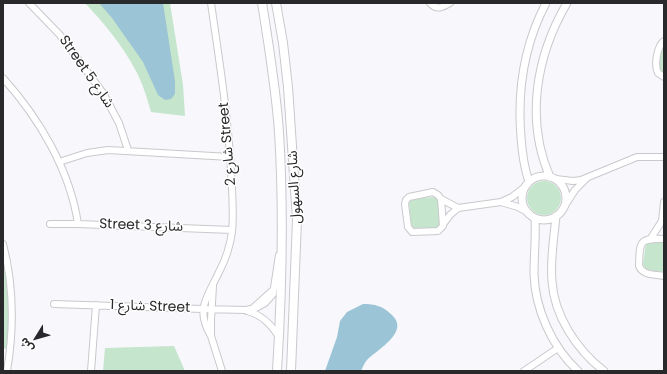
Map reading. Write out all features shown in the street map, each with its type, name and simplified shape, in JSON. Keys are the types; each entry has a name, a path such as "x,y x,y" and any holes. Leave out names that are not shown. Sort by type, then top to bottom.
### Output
{"main road":[{"name":"شارع السهول","path":"262,3 275,88 279,132 282,250 277,371"},
{"name":"شارع السهول","path":"276,3 283,43 290,109 297,220 291,371"},
{"path":"282,239 286,228 291,228 294,231 296,250"}],"street":[{"name":"Street شارع 5","path":"30,3 60,34 100,88 119,123 128,150"},
{"name":"شارع 2 Street","path":"203,309 205,298 227,256 232,230 232,196 228,122 211,3"},
{"path":"430,3 434,7 438,8 450,3"},
{"path":"529,213 523,204 522,198 527,184 521,143 520,96 527,50 534,29 546,3"},
{"path":"564,207 566,195 564,189 553,178 544,163 539,142 536,117 540,69 558,17 566,3"},
{"path":"664,41 659,47 656,67 658,73 664,77"},
{"path":"3,78 43,132 71,191 78,224"},
{"path":"58,162 87,152 108,150 230,157"},
{"path":"458,208 441,199 433,192 409,197 405,204 408,227 412,232 438,231 442,228 450,215 458,208 501,202 512,197 535,178 543,176 573,181 589,177 613,166 637,158 652,156 664,157"},
{"path":"501,202 518,207 535,218 550,219 556,216 575,190 589,177"},
{"path":"441,199 444,223"},
{"path":"652,238 663,223 664,202"},
{"path":"556,216 551,260 552,282 557,304 564,324 577,345 604,371"},
{"path":"535,218 536,232 534,276 536,292 545,323 558,348 578,371"},
{"name":"Street شارع 3","path":"50,224 232,230"},
{"path":"664,239 652,238 644,241 641,246 639,266 643,272 664,276"},
{"path":"3,247 8,268 12,300 12,327 6,349 7,371"},
{"path":"249,310 259,307 271,297 274,290 278,257 282,250"},
{"name":"شارع 2 Street","path":"212,336 211,310 214,283"},
{"name":"شارع 1 Street","path":"54,304 249,310"},
{"path":"90,371 96,305"},
{"path":"203,309 204,321 212,336 222,371"},
{"path":"249,310 268,322 279,337"},
{"path":"524,371 558,348"}],"green space":[{"path":"85,3 170,3 183,85 185,116 151,112 143,86 131,62 113,35"},
{"path":"664,45 664,74 659,68 661,48"},
{"path":"544,181 556,186 561,198 556,210 544,215 532,210 527,198 532,186"},
{"path":"433,197 438,199 439,202 441,225 436,228 415,229 411,224 409,202 414,199"},
{"path":"664,241 664,272 646,270 643,264 646,242"},
{"path":"3,249 8,268 9,350 3,348"},
{"path":"174,346 185,371 103,371 105,348"}],"water":[{"path":"99,3 163,3 175,81 175,94 171,99 165,100 158,95 143,62 112,18"},
{"path":"363,304 379,306 392,315 397,321 395,334 367,360 361,371 325,371 337,337 340,321 347,312"}]}
